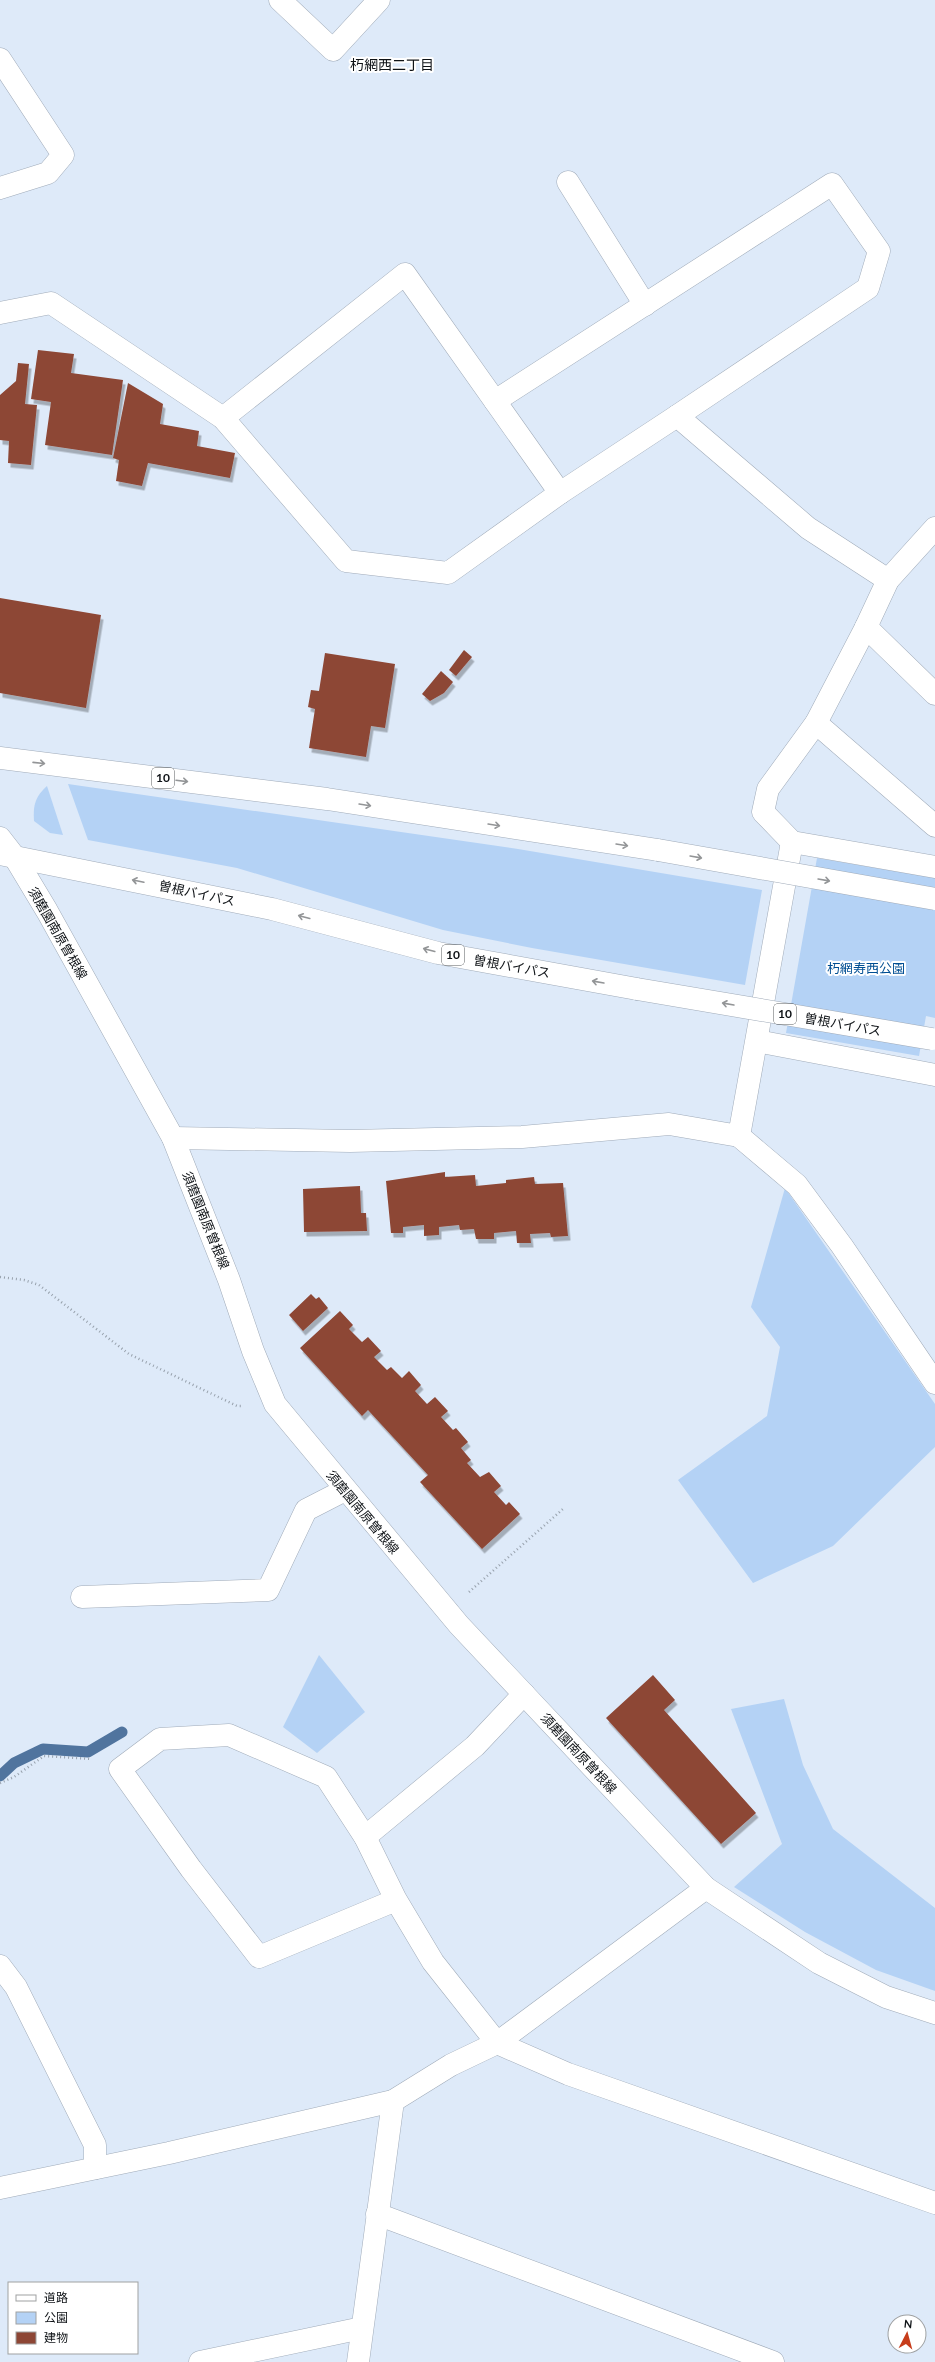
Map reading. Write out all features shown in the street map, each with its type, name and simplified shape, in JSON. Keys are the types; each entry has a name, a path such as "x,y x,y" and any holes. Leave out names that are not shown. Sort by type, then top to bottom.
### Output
{"main road":[{"path":"280,0 333,50 379,0"},
{"path":"0,59 63,155 48,173 0,188"},
{"path":"568,182 644,305"},
{"path":"0,313 51,303 223,418 346,561 448,573 560,493 868,288 880,251 832,184 495,401"},
{"path":"223,418 405,274 560,493"},
{"path":"677,416 808,528 888,580"},
{"path":"931,541 888,580 866,627 816,723 768,789 763,812 792,842 935,867"},
{"path":"866,627 935,694"},
{"path":"816,723 935,826"},
{"name":"10","path":"0,758 319,798 658,850 935,899"},
{"name":"須磨園南原曽根線","path":"0,838 7,855 47,911 173,1138 229,1280 253,1351 275,1404 447,1611 706,1888 819,1963 886,1997 935,2013"},
{"path":"739,1136 792,842"},
{"name":"曽根バイパス","path":"7,855 272,909 438,953 934,1040"},
{"path":"757,1041 935,1074"},
{"path":"173,1138 350,1141 522,1137 669,1124 739,1136 797,1185 842,1246 935,1383"},
{"path":"82,1597 268,1590 306,1510 345,1490"},
{"path":"365,1837 475,1746 524,1694"},
{"path":"396,1900 259,1957 191,1869 120,1769 160,1740 229,1736 326,1777 365,1837 396,1900 433,1962 497,2043 568,2074 935,2203"},
{"path":"0,2188 393,2101 451,2066 497,2043 706,1888"},
{"path":"0,1966 16,1987 95,2145 95,2168"},
{"path":"358,2362 393,2101"},
{"path":"377,2214 773,2362"},
{"path":"200,2362 362,2328"}],"path":[{"path":"0,1277 24,1280 39,1286 129,1354 237,1406 275,1404"},
{"path":"447,1611 563,1508"},
{"path":"0,1783 14,1777 44,1756 103,1760 120,1769"}],"green space":[{"path":"68,784 518,849 762,890 745,985 532,948 443,930 237,868 88,840"},
{"path":"47,786 63,835 50,833 34,821 34,810 37,798"},
{"name":"朽網寿西公園","path":"817,858 935,878 935,1018 926,1016 919,1056 786,1033"},
{"path":"785,1188 935,1404 935,1447 833,1546 753,1583 678,1480 767,1416 780,1347 751,1307"},
{"path":"319,1655 365,1712 317,1753 283,1727"},
{"path":"784,1699 803,1765 833,1829 935,1908 935,1991 876,1970 805,1932 734,1887 782,1844 731,1709"}],"building":[{"path":"38,350 74,354 71,373 123,380 112,455 45,445 51,402 31,399"},
{"path":"18,363 29,364 25,404 37,405 31,465 8,463 9,441 0,440 0,395 16,381"},
{"path":"128,383 163,404 160,424 199,431 197,446 235,453 230,478 148,463 142,486 116,481 119,460 113,458"},
{"path":"0,598 101,615 86,708 0,693"},
{"path":"464,650 472,657 456,676 449,670"},
{"path":"325,653 395,664 385,728 371,726 366,757 309,748 315,709 308,707 311,690 319,691"},
{"path":"441,671 453,682 444,693 430,701 422,694"},
{"path":"445,1172 445,1177 475,1175 476,1186 506,1183 506,1180 534,1177 535,1184 563,1183 568,1236 551,1237 550,1233 530,1234 531,1243 517,1243 516,1231 494,1233 494,1239 476,1239 474,1229 460,1230 459,1225 439,1227 439,1235 424,1236 424,1225 403,1227 403,1233 391,1233 386,1181"},
{"path":"360,1186 361,1213 366,1213 367,1231 304,1232 303,1189"},
{"path":"311,1294 316,1299 319,1297 328,1308 303,1331 289,1315"},
{"path":"340,1311 353,1325 349,1329 362,1342 368,1337 381,1351 374,1357 387,1370 391,1367 402,1378 409,1371 421,1385 415,1391 427,1404 435,1397 448,1411 441,1417 453,1430 456,1428 468,1442 461,1448 471,1460 467,1463 480,1477 489,1472 501,1486 494,1492 506,1505 509,1502 520,1514 482,1549 420,1482 428,1475 368,1410 362,1416 300,1348"},
{"path":"653,1675 675,1700 664,1710 756,1813 721,1844 606,1718"}],"waterway":[{"path":"0,1776 14,1763 43,1749 88,1752 122,1732"}],"district":[{"name":"朽網西二丁目","path":"392,65"}]}
